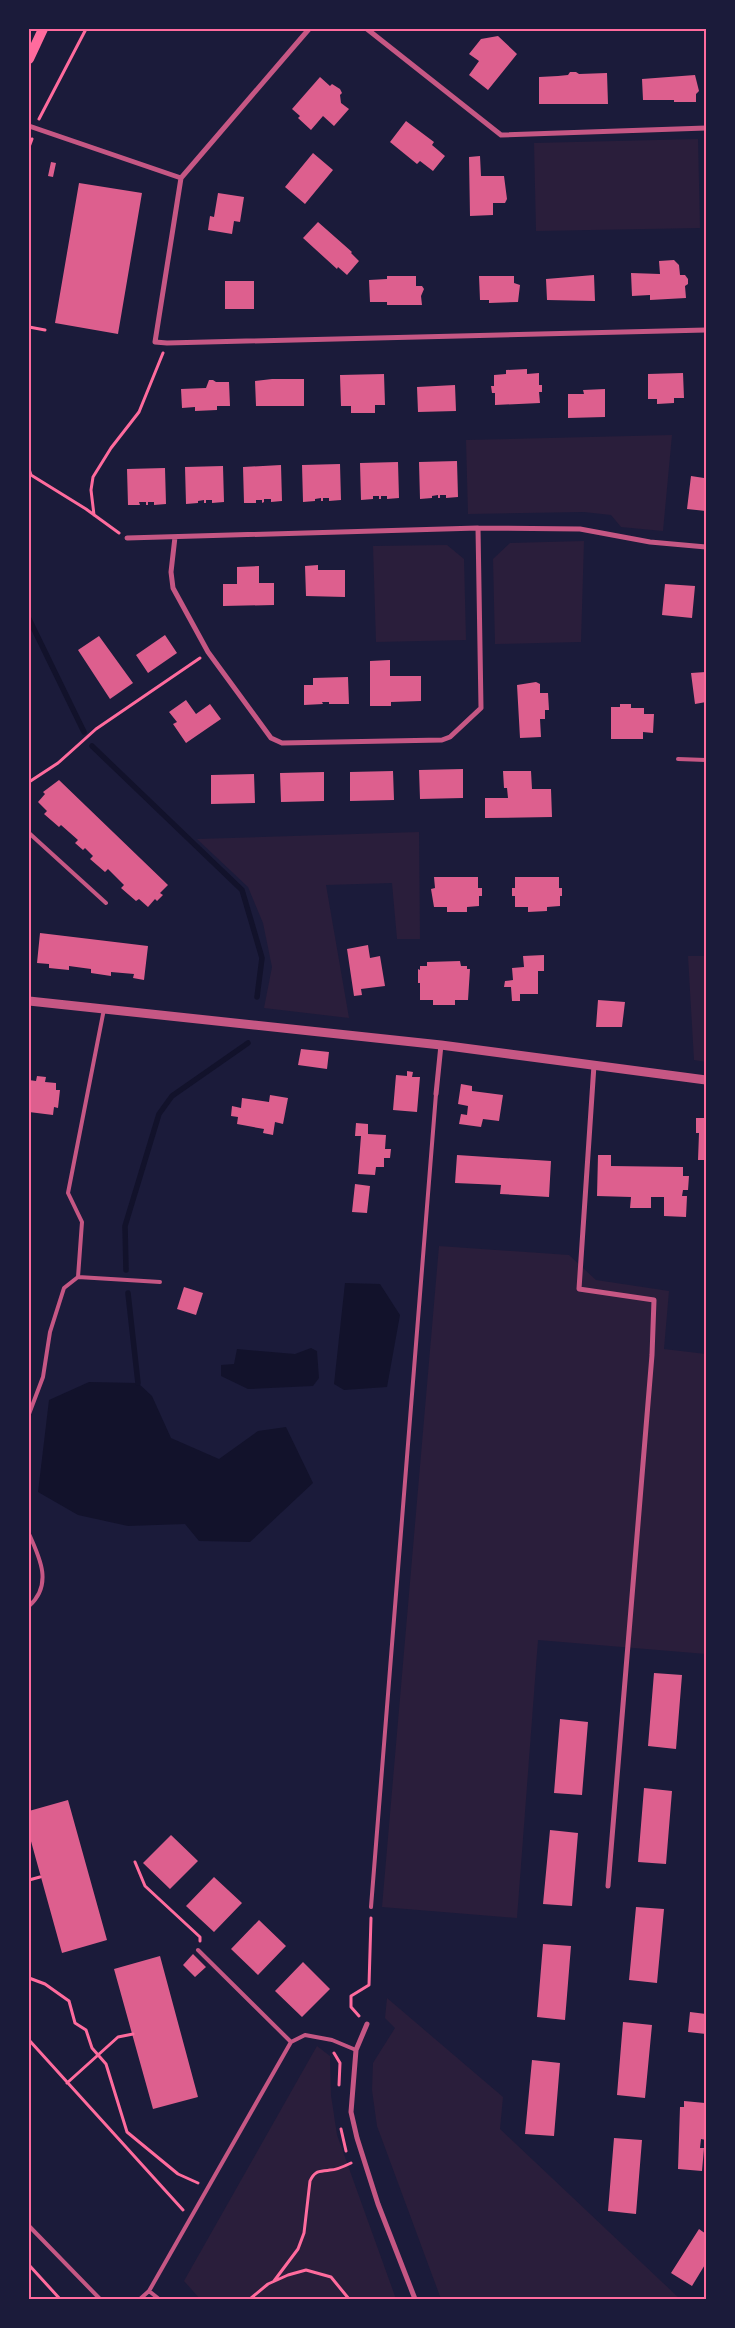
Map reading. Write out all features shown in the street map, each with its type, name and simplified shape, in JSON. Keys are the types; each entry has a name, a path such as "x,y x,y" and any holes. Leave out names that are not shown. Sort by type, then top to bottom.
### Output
{"main road":[{"path":"29,58 44,29"}],"street":[{"path":"309,29 181,178 155,342 706,330"},
{"path":"367,29 501,135 706,128"},
{"path":"32,127 181,178"},
{"path":"175,537 171,572 173,588 208,652 271,738 282,743 442,740 450,736 481,708 478,528"},
{"path":"127,538 478,528 580,529 650,542 706,548"},
{"path":"29,1001 441,1045 706,1080"},
{"path":"436,1094 441,1045"},
{"path":"594,1064 579,1289 654,1300 651,1365 608,1886"},
{"path":"367,2024 356,2050 351,2112 357,2138 378,2204 415,2299"}],"lane":[{"path":"678,759 706,760"},
{"path":"29,833 106,903"},
{"path":"78,1277 82,1222 68,1193 104,1009"},
{"path":"371,1907 436,1094"},
{"path":"29,1414 43,1377 50,1332 64,1288 78,1277 160,1282"},
{"path":"29,1534 38,1555 43,1576 38,1598 29,1606"},
{"path":"198,1950 291,2042"},
{"path":"140,2299 149,2291 291,2042 305,2036 332,2040 356,2050"},
{"path":"29,2226 100,2299"},
{"path":"149,2291 158,2299"}],"path":[{"path":"29,148 32,127 86,29"},
{"path":"29,327 45,330"},
{"path":"94,515 90,490 93,477 111,448 139,412 167,343"},
{"path":"29,469 31,475 127,538"},
{"path":"29,782 58,763 96,729 208,652"},
{"path":"135,1862 145,1886 200,1937 198,1950"},
{"path":"29,1880 40,1876"},
{"path":"367,2024 351,2007 351,1996 369,1985 371,1907"},
{"path":"29,1978 45,1984 69,2001 75,2023 86,2030 92,2048 106,2064 127,2132 178,2174 197,2183 209,2184"},
{"path":"67,2083 118,2038 133,2034"},
{"path":"29,2040 190,2218"},
{"path":"250,2299 274,2281 298,2249 304,2233 310,2181 313,2174 320,2170 332,2170 351,2164"},
{"path":"29,2265 60,2299"},
{"path":"274,2281 306,2270 331,2277 349,2299"}],"shaded area":[{"path":"698,139 700,228 536,231 534,143"},
{"path":"672,435 663,531 621,527 611,515 584,512 468,514 466,440"},
{"path":"584,541 581,642 495,644 493,559 510,543"},
{"path":"447,545 464,559 466,640 376,642 373,546"},
{"path":"419,832 420,939 397,939 392,883 326,885 349,1018 264,1008 272,967 263,923 248,887 197,839"},
{"path":"688,956 706,956 706,1062 694,1060"},
{"path":"439,1246 569,1255 596,1280 669,1291 664,1349 706,1354 706,1654 538,1640 517,1918 382,1907"},
{"path":"345,1283 380,1284 400,1315 387,1387 344,1390 334,1384"},
{"path":"311,1348 317,1351 319,1378 313,1386 248,1389 221,1376 221,1365 234,1364 237,1349 295,1354"},
{"path":"89,1382 138,1383 152,1396 171,1438 219,1459 258,1431 286,1427 313,1483 250,1542 199,1541 185,1524 128,1526 78,1515 38,1492 49,1400"},
{"path":"387,1998 503,2097 500,2129 680,2299 441,2299 377,2126 372,2090 373,2063 395,2028 385,2018"},
{"path":"317,2046 330,2056 331,2095 337,2135 396,2299 200,2299 184,2281"}],"building":[{"path":"498,36 517,54 488,90 469,75 479,61 469,54 481,39"},
{"path":"570,72 579,74 607,73 608,104 539,104 539,77 568,75"},
{"path":"695,75 699,91 696,94 696,102 643,100 642,79"},
{"path":"320,77 330,86 332,84 340,89 342,93 340,95 341,103 349,109 334,126 323,116 311,130 298,118 300,116 292,109"},
{"path":"406,121 434,142 432,145 445,156 433,171 420,161 417,164 390,142"},
{"path":"313,153 333,170 305,204 285,187"},
{"path":"480,156 481,176 504,176 507,199 505,203 493,203 493,215 470,216 469,157"},
{"path":"51,162 56,163 53,177 48,176"},
{"path":"79,183 142,193 118,334 55,323"},
{"path":"218,193 244,197 240,222 234,221 232,234 208,230 210,216 214,217"},
{"path":"318,222 352,252 359,261 347,275 338,267 337,269 303,238"},
{"path":"674,260 679,265 680,275 685,275 688,279 688,284 685,286 686,298 650,300 650,295 632,296 631,273 660,274 659,261"},
{"path":"594,275 595,301 547,300 546,279"},
{"path":"387,276 416,276 416,286 422,286 424,289 421,296 422,305 387,305 387,302 370,302 369,280 387,279"},
{"path":"479,276 514,276 514,283 520,285 518,302 489,303 489,300 480,300"},
{"path":"225,281 254,281 254,309 225,309"},
{"path":"527,369 527,374 539,373 539,385 542,385 542,392 539,392 540,403 495,405 495,393 492,393 491,386 494,386 494,375 506,374 506,370"},
{"path":"683,373 684,398 674,398 674,403 657,404 657,399 648,399 648,374"},
{"path":"384,374 385,405 375,405 375,413 351,413 351,406 341,406 340,375"},
{"path":"304,379 304,406 256,406 255,381"},
{"path":"209,380 229,382 230,406 217,406 217,410 195,411 195,407 182,408 181,389 206,388"},
{"path":"455,385 456,411 418,412 417,387"},
{"path":"605,389 605,417 568,418 568,394 584,394 583,390"},
{"path":"457,461 458,497 446,498 446,495 440,495 440,498 438,498 438,495 432,496 432,498 420,499 419,462"},
{"path":"398,462 399,498 387,499 387,496 381,496 381,499 379,499 379,496 373,496 373,499 361,500 360,463"},
{"path":"340,464 341,500 329,501 329,498 323,498 323,501 321,501 321,498 315,499 315,501 303,502 302,465"},
{"path":"281,465 282,501 271,502 271,499 264,499 262,503 262,500 256,500 256,503 244,503 243,467"},
{"path":"223,466 224,502 212,503 212,500 206,500 206,503 204,503 204,500 198,501 198,503 186,504 185,467"},
{"path":"165,468 166,504 154,505 154,502 148,502 148,505 146,505 146,502 139,502 140,505 128,505 127,469"},
{"path":"691,476 704,478 706,482 706,511 687,509"},
{"path":"318,565 318,570 345,570 345,597 306,596 305,566"},
{"path":"259,566 259,583 274,583 274,605 223,606 223,584 237,584 237,567"},
{"path":"665,584 695,586 692,618 662,615"},
{"path":"165,635 177,653 148,673 136,655"},
{"path":"99,636 133,683 110,699 78,650"},
{"path":"390,660 390,676 421,676 421,701 391,702 391,706 370,706 370,661"},
{"path":"706,672 706,702 695,704 691,673"},
{"path":"348,677 349,704 322,702 323,704 304,705 304,685 313,685 313,678"},
{"path":"536,682 540,684 540,693 548,693 549,710 545,710 545,719 540,719 541,737 520,738 517,685"},
{"path":"186,700 196,714 210,704 221,719 186,743 173,724 177,722 169,712"},
{"path":"620,704 631,704 631,708 644,708 644,714 654,714 653,733 643,732 643,739 611,739 611,707 620,707"},
{"path":"463,769 463,798 420,799 419,770"},
{"path":"393,771 394,800 350,801 350,772"},
{"path":"503,771 531,771 532,789 551,789 552,817 485,818 485,798 508,798 507,788 504,788"},
{"path":"324,772 324,801 281,802 280,773"},
{"path":"254,774 255,803 211,804 211,775"},
{"path":"59,780 168,885 160,893 163,895 157,901 155,899 148,907 139,899 136,901 121,888 124,885 108,869 105,872 90,859 93,856 85,848 83,850 75,843 78,840 61,825 59,827 44,814 47,811 38,802 45,794 43,792"},
{"path":"434,877 478,877 478,888 482,888 482,896 479,896 479,906 467,907 467,912 447,912 447,907 434,907 431,889 435,888"},
{"path":"515,877 559,877 559,888 562,888 560,906 547,907 547,911 528,912 528,907 515,907 515,896 512,896 512,888 515,888"},
{"path":"40,933 148,946 144,980 133,978 134,974 111,972 111,976 91,973 91,969 69,966 69,970 49,968 49,964 37,963"},
{"path":"368,945 370,958 380,956 385,986 361,989 362,995 354,996 347,949"},
{"path":"544,955 544,971 538,971 538,994 520,994 520,1001 512,1001 511,987 504,987 505,981 513,980 512,968 524,967 523,956"},
{"path":"460,961 461,966 467,966 467,969 470,969 468,1000 455,1000 455,1005 433,1005 433,1000 420,1000 418,969 420,970 420,966 427,966 427,962"},
{"path":"598,1000 625,1002 622,1027 596,1027"},
{"path":"301,1049 329,1052 327,1069 298,1065"},
{"path":"407,1071 413,1072 412,1077 420,1077 417,1112 393,1110 396,1075 407,1076"},
{"path":"37,1076 46,1077 45,1082 56,1083 56,1090 60,1090 58,1108 54,1107 53,1115 29,1112 29,1080 36,1081"},
{"path":"461,1084 472,1086 472,1091 503,1095 499,1121 483,1119 481,1127 459,1124 461,1114 467,1115 468,1106 458,1104"},
{"path":"270,1095 288,1098 283,1124 275,1122 273,1135 263,1133 264,1129 237,1124 238,1117 231,1116 232,1106 241,1108 242,1098 269,1102"},
{"path":"696,1118 706,1118 706,1160 698,1160 699,1133 696,1133"},
{"path":"356,1123 368,1124 368,1134 386,1135 385,1149 391,1149 390,1158 384,1158 384,1167 376,1167 375,1175 358,1174 361,1136 355,1136"},
{"path":"457,1155 551,1161 549,1197 500,1194 501,1185 455,1183"},
{"path":"598,1155 611,1155 611,1166 683,1167 683,1176 689,1176 688,1190 683,1190 682,1196 687,1196 686,1217 664,1216 664,1197 651,1197 651,1208 630,1208 631,1197 597,1196"},
{"path":"355,1184 370,1186 367,1213 352,1212"},
{"path":"184,1287 203,1293 196,1315 177,1309"},
{"path":"654,1673 682,1675 676,1749 648,1746"},
{"path":"560,1719 588,1722 582,1795 554,1793"},
{"path":"644,1788 672,1791 666,1864 638,1862"},
{"path":"68,1800 107,1940 62,1953 29,1834 29,1811"},
{"path":"550,1830 578,1833 572,1906 543,1904"},
{"path":"171,1835 198,1861 170,1889 143,1863"},
{"path":"214,1877 242,1903 214,1932 186,1906"},
{"path":"636,1907 664,1909 657,1983 629,1980"},
{"path":"259,1920 286,1946 258,1975 231,1949"},
{"path":"543,1944 571,1946 565,2020 537,2017"},
{"path":"193,1954 206,1967 195,1977 183,1965"},
{"path":"160,1956 198,2097 153,2109 114,1969"},
{"path":"303,1962 330,1989 302,2017 275,1991"},
{"path":"690,2012 706,2014 706,2034 688,2032"},
{"path":"623,2022 652,2025 645,2098 617,2095"},
{"path":"532,2060 560,2063 554,2136 525,2134"},
{"path":"684,2101 705,2103 706,2140 701,2139 700,2148 704,2148 702,2171 678,2169 680,2107 684,2107"},
{"path":"614,2138 642,2140 636,2214 608,2211"},
{"path":"699,2229 706,2234 706,2263 692,2286 671,2273"}],"waterway":[{"path":"29,619 84,732"},
{"path":"92,746 242,890 262,958 257,997"},
{"path":"126,1270 125,1226 159,1114 172,1096 248,1043"},
{"path":"128,1293 138,1383"}]}
